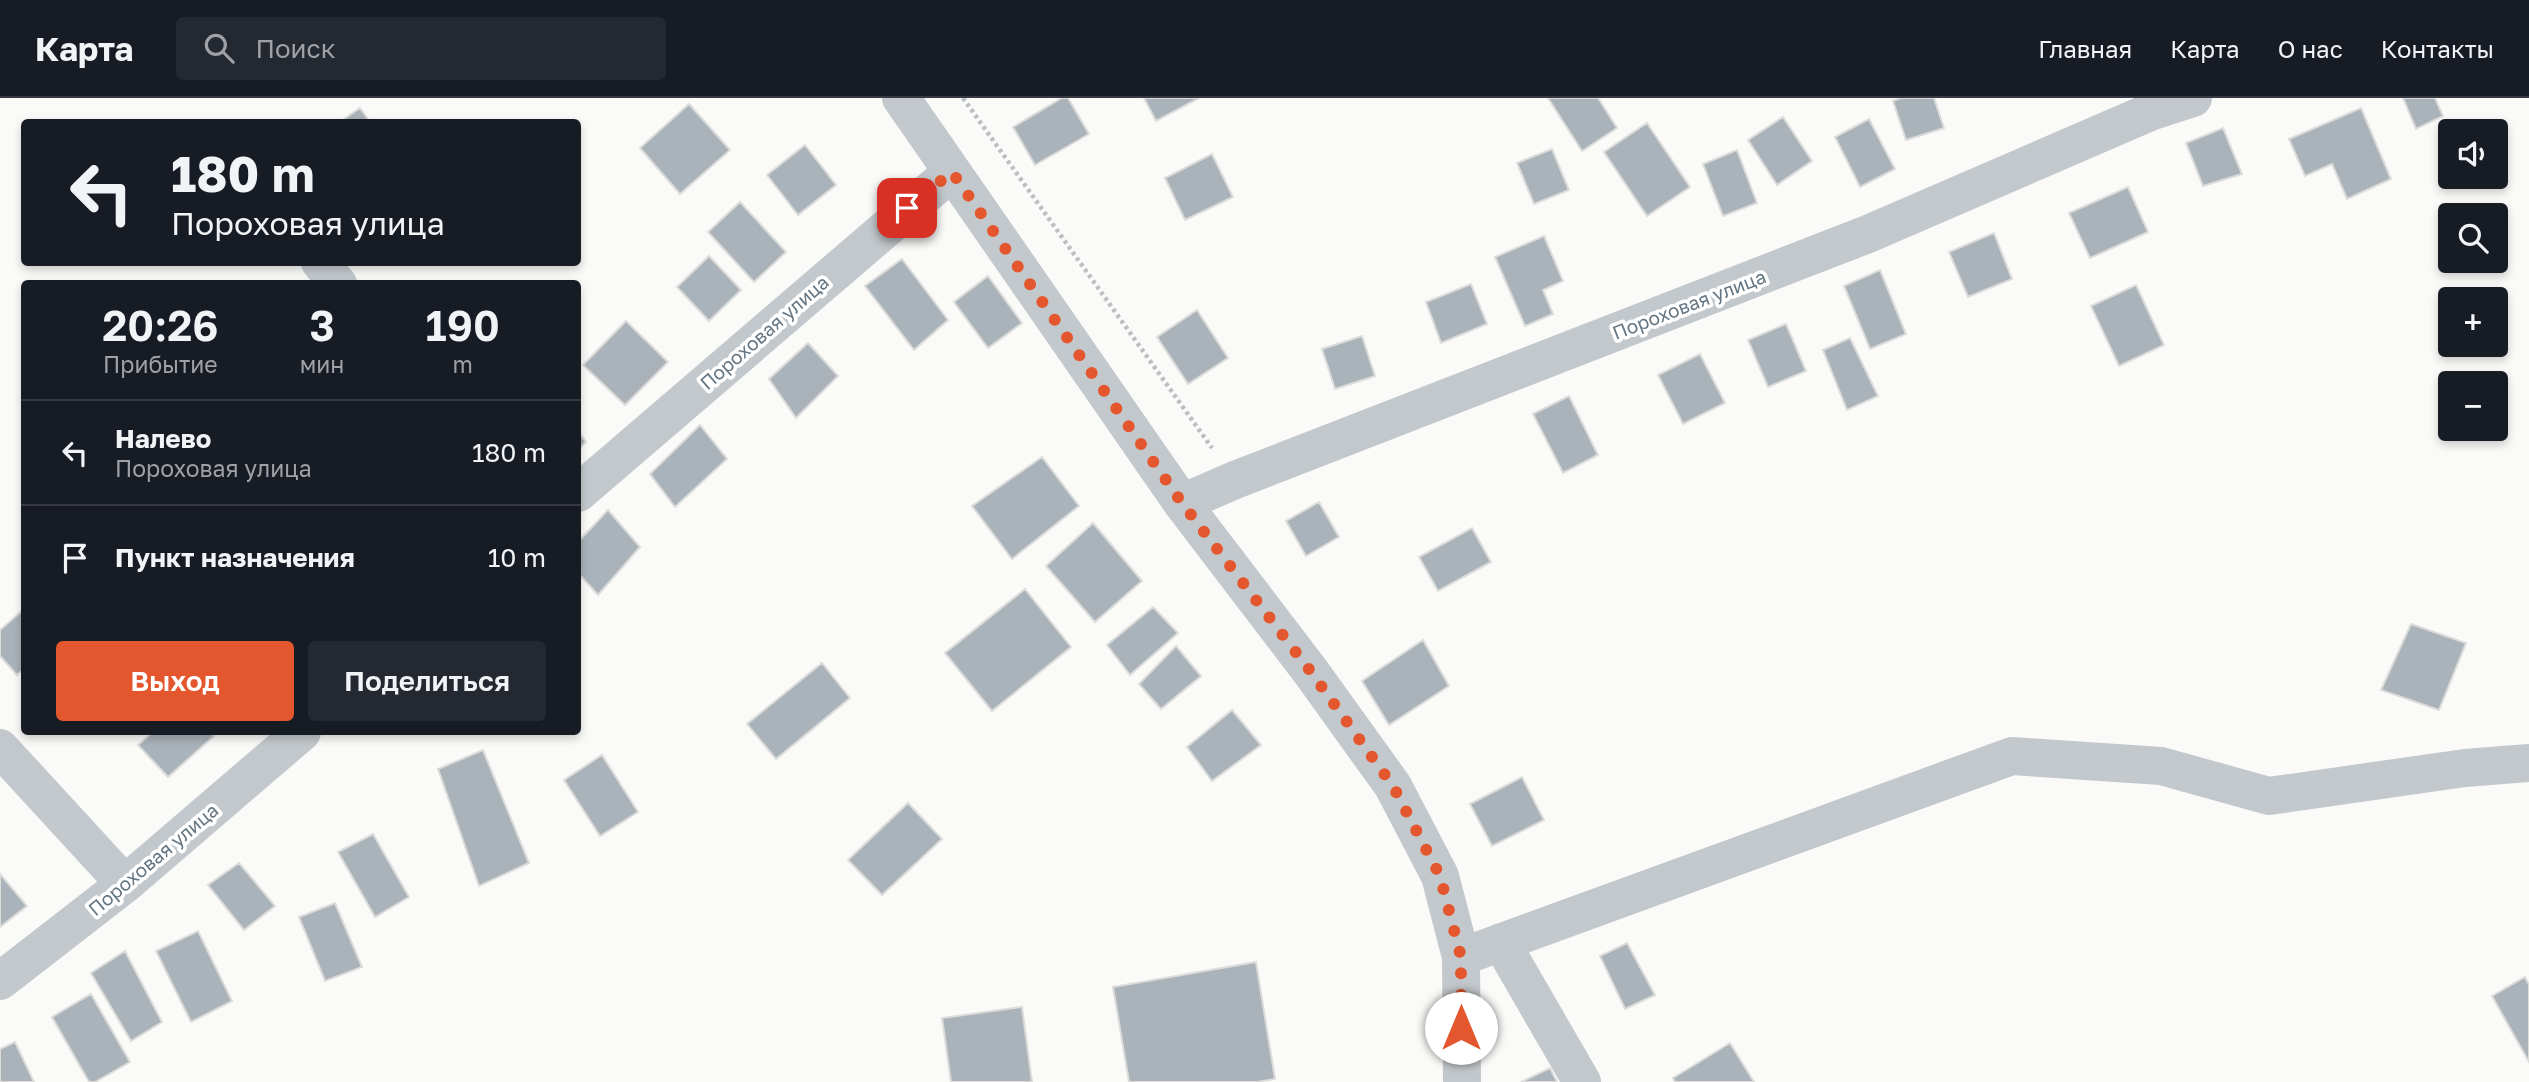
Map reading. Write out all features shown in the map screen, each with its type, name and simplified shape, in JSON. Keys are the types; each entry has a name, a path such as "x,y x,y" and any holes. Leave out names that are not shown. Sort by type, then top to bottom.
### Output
{"street":[{"path":"901,98 1182,503 1311,672 1393,786 1440,876 1461,957 1462,1082"},
{"name":"Пороховая улица","path":"1182,503 1868,234 2146,105 2193,98"},
{"name":"Пороховая улица","path":"581,490 952,172"},
{"path":"323,266 335,280"},
{"name":"Пороховая улица","path":"0,981 125,884 299,735"},
{"path":"0,748 125,884"},
{"path":"1461,957 2012,756 2161,766 2269,796 2465,768 2529,763"},
{"path":"1501,942 1582,1082"}],"path":[{"path":"963,98 1235,480"}],"building":[{"path":"1062,98 1068,98 1089,134 1035,165 1013,127"},
{"path":"1144,98 1199,98 1156,121"},
{"path":"1548,98 1598,98 1617,128 1582,151"},
{"path":"1901,98 1934,98 1944,128 1906,140 1893,101"},
{"path":"2403,98 2435,98 2443,116 2416,129"},
{"path":"689,104 730,150 680,194 640,148"},
{"path":"360,108 368,119 344,119"},
{"path":"2361,108 2391,179 2347,199 2332,164 2305,176 2289,139"},
{"path":"1783,117 1812,161 1777,185 1748,140"},
{"path":"1869,119 1895,169 1860,187 1835,137"},
{"path":"1647,123 1690,187 1647,216 1604,152"},
{"path":"2223,128 2242,174 2203,186 2186,143"},
{"path":"805,145 836,185 798,215 767,175"},
{"path":"1552,149 1569,190 1534,204 1517,163"},
{"path":"1737,150 1757,203 1723,216 1703,164"},
{"path":"1212,154 1233,197 1185,220 1165,178"},
{"path":"2128,187 2148,232 2090,258 2069,213"},
{"path":"740,202 786,252 754,282 708,232"},
{"path":"1994,233 2012,279 1968,297 1949,252"},
{"path":"1544,236 1563,281 1543,290 1553,314 1525,326 1495,257"},
{"path":"709,256 741,290 709,321 677,287"},
{"path":"902,259 948,320 914,350 865,286"},
{"path":"1880,270 1906,334 1870,349 1844,286"},
{"path":"988,276 1022,323 988,348 954,302"},
{"path":"1471,284 1487,324 1441,343 1426,302"},
{"path":"2136,285 2164,345 2119,366 2091,306"},
{"path":"1197,310 1228,358 1188,384 1157,337"},
{"path":"626,321 668,362 625,405 583,365"},
{"path":"1786,324 1806,371 1768,387 1748,340"},
{"path":"1362,336 1375,376 1335,389 1322,349"},
{"path":"1850,338 1878,396 1847,410 1823,350"},
{"path":"808,343 838,376 796,418 769,379"},
{"path":"1700,354 1725,403 1683,424 1658,375"},
{"path":"1569,396 1598,455 1563,473 1533,414"},
{"path":"700,425 727,459 675,507 650,474"},
{"path":"1042,457 1079,506 1012,559 972,506"},
{"path":"1319,502 1339,537 1306,556 1286,521"},
{"path":"608,510 640,547 598,595 581,576 581,539"},
{"path":"1093,523 1142,581 1095,622 1046,566"},
{"path":"1472,528 1491,562 1438,591 1419,557"},
{"path":"1025,589 1071,647 992,711 945,653"},
{"path":"1153,607 1178,633 1130,675 1107,645"},
{"path":"21,612 21,672 17,675 0,656 0,630"},
{"path":"2411,624 2466,643 2439,710 2381,690"},
{"path":"1423,640 1449,686 1389,725 1362,681"},
{"path":"1176,646 1201,676 1161,709 1139,684"},
{"path":"822,663 850,698 776,759 747,724"},
{"path":"1232,710 1261,745 1212,781 1187,747"},
{"path":"150,735 214,736 168,777 138,745"},
{"path":"483,750 529,863 479,886 438,769"},
{"path":"602,755 638,812 600,836 564,780"},
{"path":"1522,777 1544,820 1492,846 1470,804"},
{"path":"908,803 942,839 882,895 848,860"},
{"path":"373,834 409,897 375,917 338,852"},
{"path":"239,863 275,906 244,930 208,885"},
{"path":"0,874 27,906 0,927"},
{"path":"335,903 362,967 325,981 299,917"},
{"path":"198,931 232,1001 191,1022 156,951"},
{"path":"1627,943 1655,995 1625,1009 1600,956"},
{"path":"125,951 162,1022 131,1041 91,973"},
{"path":"1256,962 1275,1079 1257,1082 1129,1082 1113,987"},
{"path":"2525,977 2529,985 2529,1062 2492,996"},
{"path":"91,994 130,1062 95,1082 89,1082 52,1017"},
{"path":"1022,1007 1032,1082 951,1082 942,1018"},
{"path":"15,1042 34,1082 0,1082 0,1049"},
{"path":"1730,1043 1754,1082 1675,1082 1673,1078"},
{"path":"1550,1068 1557,1082 1521,1082"}],"route":[{"path":"907,208 952,172 1182,503 1311,672 1393,786 1440,876 1461,957 1461,1028"}]}
